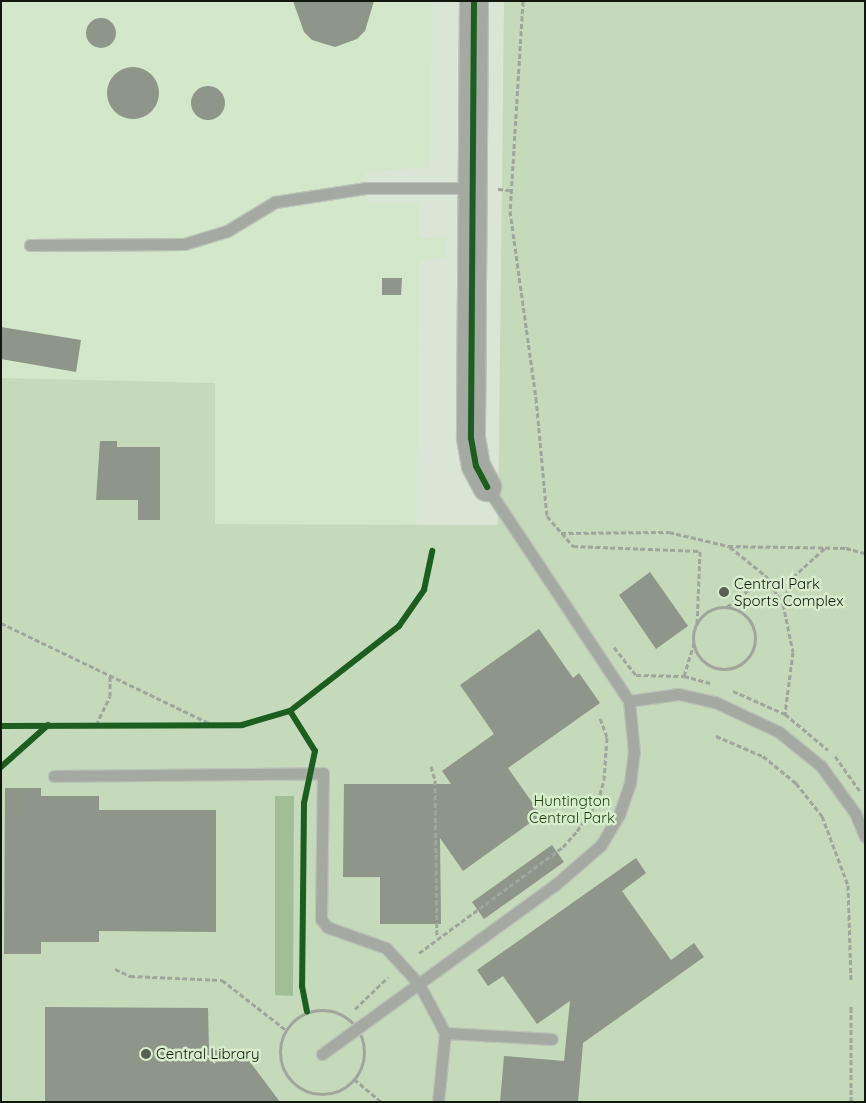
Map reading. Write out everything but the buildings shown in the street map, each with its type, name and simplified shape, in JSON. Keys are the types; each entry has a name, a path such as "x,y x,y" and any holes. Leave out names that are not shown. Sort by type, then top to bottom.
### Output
{"street":[{"path":"474,1 486,189 471,438 476,466 488,487"}],"lane":[{"path":"30,245 184,244 227,231 276,202 365,188 486,189"},
{"path":"322,1054 555,885 601,845 619,815 630,783 634,752 629,701 488,487"},
{"path":"629,701 679,694 723,705 779,732 821,766 855,813 865,837"},
{"path":"54,776 323,773 321,919 328,927 386,948 419,984 445,1033 438,1102"},
{"path":"445,1033 552,1039"}],"path":[{"path":"523,1 510,190 547,516 573,546 700,551 697,625 694,644 684,676"},
{"path":"486,189 510,190"},
{"path":"560,533 669,532 728,546 826,547 865,553"},
{"path":"728,546 766,576 783,604 793,652 785,714"},
{"path":"783,604 794,577 826,547"},
{"path":"726,608 766,576"},
{"path":"694,644 704,661 718,668 734,667 749,656 755,640 751,623 741,612 726,608 710,611 697,625"},
{"path":"1,623 213,724"},
{"path":"612,645 636,675 684,676 718,686"},
{"path":"96,725 110,696 110,675"},
{"path":"726,689 785,714 846,768 865,798"},
{"path":"419,954 437,937 563,847 577,831 598,802 604,780 607,737 600,718"},
{"path":"194,725 223,724"},
{"path":"87,725 106,725"},
{"path":"716,736 763,756 796,783 822,816 848,885 851,982"},
{"path":"431,766 435,780 437,937"},
{"path":"115,968 130,976 222,980 286,1030"},
{"path":"346,1018 388,976"},
{"path":"306,1003 308,1012"},
{"path":"851,1006 851,1102"},
{"path":"354,1079 381,1102"}],"shaded area":[{"path":"1,1 432,1 430,167 365,172 367,203 419,203 419,238 446,237 445,258 419,260 416,526 215,525 215,383 1,378"},
{"path":"275,796 294,796 293,996 275,995"}],"green space":[{"name":"Huntington Central Park","path":"504,1 865,1 865,1102 1,1102 1,378 215,383 215,524 498,525"}],"cycle path":[{"path":"474,1 471,438 476,466 487,487"},
{"path":"1,726 242,725 290,711 399,626 424,590 432,551"},
{"path":"290,711 315,751 304,803 302,986 307,1012"},
{"path":"1,767 48,725"}],"place":[{"name":"Central Park Sports Complex","path":"724,592"},
{"name":"Central Library","path":"146,1054"}]}
